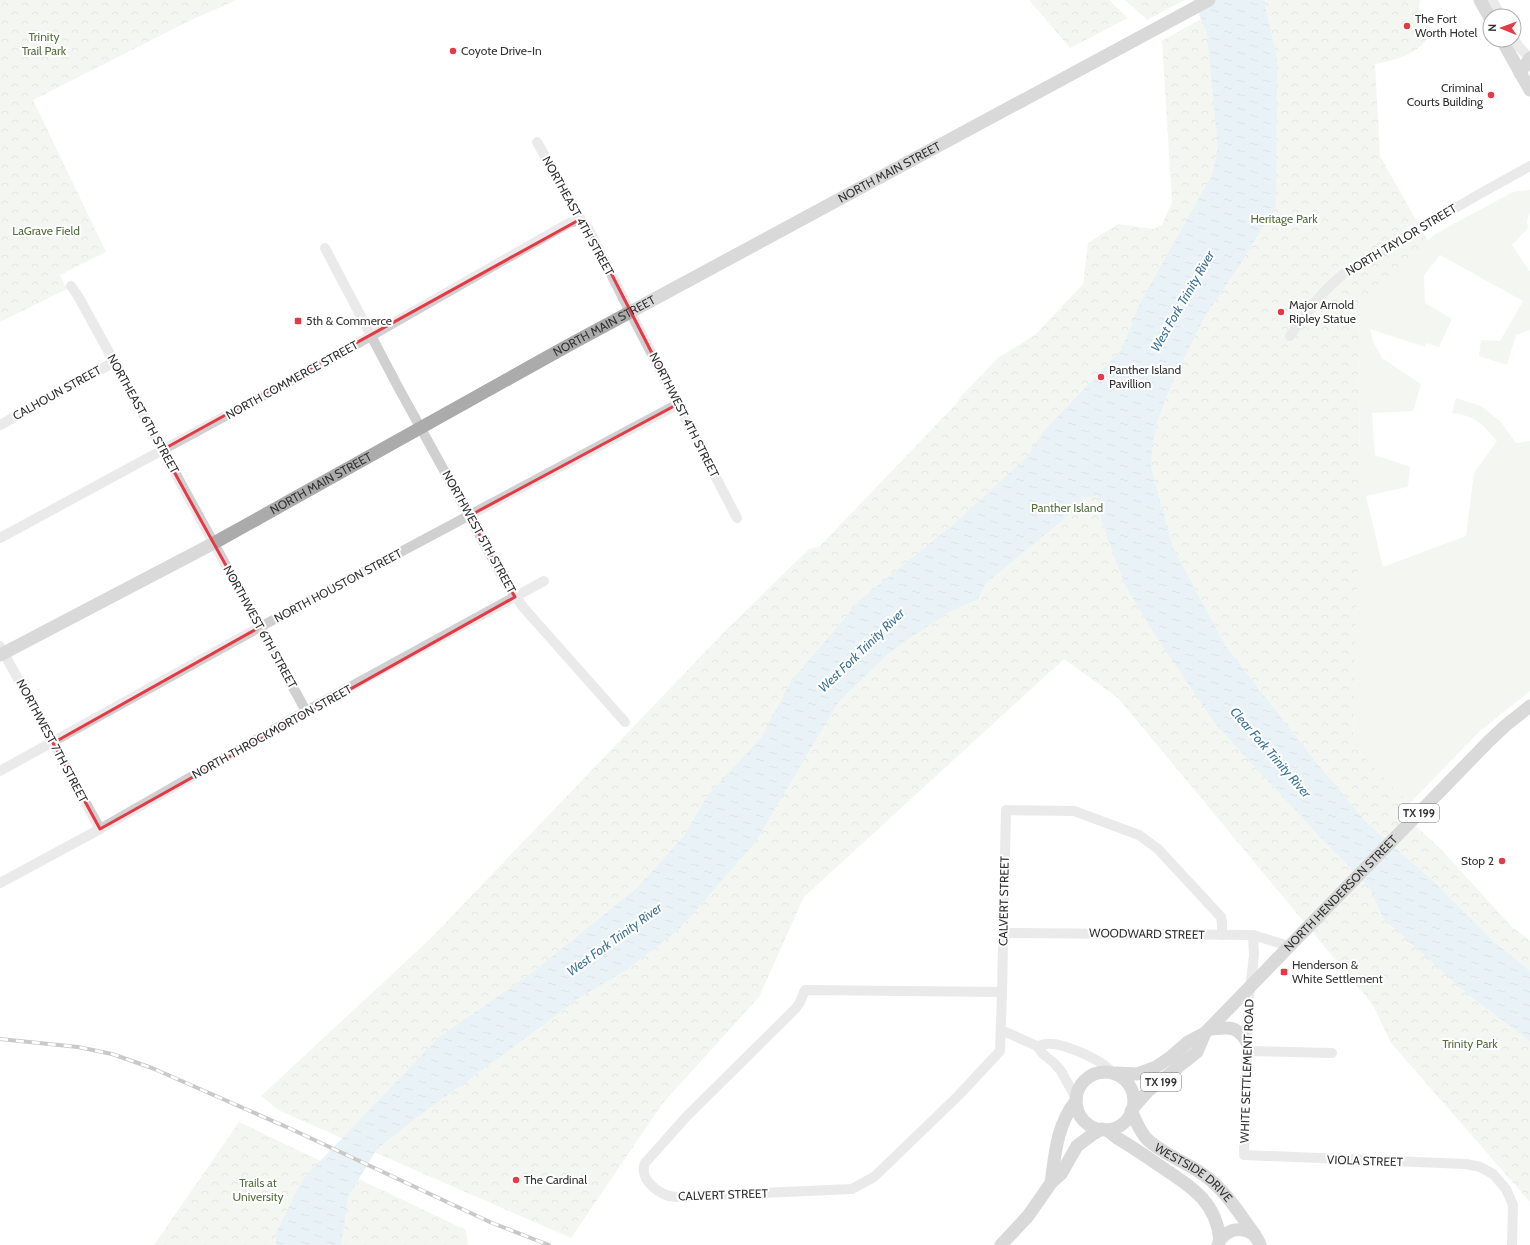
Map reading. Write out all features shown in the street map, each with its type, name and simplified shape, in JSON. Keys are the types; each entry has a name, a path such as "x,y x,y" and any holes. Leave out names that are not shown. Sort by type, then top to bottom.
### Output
{"main road":[{"name":"NORTH MAIN STREET","path":"2,651 214,543 630,312 1209,0"},
{"path":"1506,48 1530,90"},
{"path":"1520,73 1530,58"},
{"name":"NORTH HENDERSON STREET","path":"1114,1073 1137,1074 1156,1067 1188,1042 1207,1031 1489,741 1529,707"},
{"path":"1207,1031 1235,1029 1242,1034 1247,1046"},
{"name":"NORTH HENDERSON STREET","path":"1132,1109 1148,1091 1197,1052 1207,1031"},
{"path":"1001,1245 1036,1205 1051,1183 1061,1174 1077,1146 1093,1134 1105,1130 1120,1125 1127,1119 1132,1109 1132,1092 1128,1083 1114,1073 1102,1072 1092,1074 1084,1080 1078,1088 1076,1100 1078,1113 1082,1119 1094,1128 1105,1130"},
{"path":"1051,1183 1060,1129 1068,1112 1076,1100"},
{"name":"WESTSIDE DRIVE","path":"1132,1109 1143,1133 1150,1142 1161,1150 1189,1164 1224,1192 1260,1242"},
{"name":"WESTSIDE DRIVE","path":"1105,1130 1197,1192 1212,1210 1217,1222 1217,1243"},
{"path":"1217,1243 1229,1231 1236,1229 1243,1229 1260,1242"}],"street":[{"path":"1520,48 1530,58"},
{"name":"NORTHEAST 4TH STREET","path":"537,142 583,223 588,228 630,312"},
{"name":"NORTH TAYLOR STREET","path":"1290,336 1314,301 1330,285 1350,269 1530,166"},
{"name":"NORTH COMMERCE STREET","path":"0,538 372,336 569,223 577,221 583,223"},
{"name":"NORTHWEST 5TH STREET","path":"325,248 420,428 470,516 498,570 523,607 625,722"},
{"name":"NORTHEAST 6TH STREET","path":"70,286 78,296 214,543"},
{"name":"NORTHWEST 4TH STREET","path":"630,312 737,518"},
{"name":"CALHOUN STREET","path":"0,425 114,362"},
{"name":"NORTH HOUSTON STREET","path":"0,771 260,627 678,404"},
{"name":"NORTHWEST 6TH STREET","path":"214,543 306,711"},
{"name":"NORTH THROCKMORTON STREET","path":"0,883 100,829 306,711 544,581"},
{"name":"NORTHWEST 7TH STREET","path":"2,651 100,829"},
{"name":"CALVERT STREET","path":"1002,992 805,990 796,1008 686,1118 645,1163 643,1168 645,1177 661,1192 670,1196 852,1189 874,1177 958,1096 998,1054 1001,1047 1006,810 1074,811 1139,835 1158,849 1221,917 1222,935"},
{"name":"WOODWARD STREET","path":"1004,933 1253,935 1289,946"},
{"name":"WHITE SETTLEMENT ROAD","path":"1244,1155 1248,1006 1254,955 1253,935"},
{"path":"1001,1030 1037,1046 1043,1054 1061,1071 1076,1100"},
{"path":"1037,1046 1047,1044 1077,1051 1090,1056 1114,1073"},
{"path":"1247,1046 1332,1053"},
{"name":"VIOLA STREET","path":"1244,1155 1466,1164 1480,1167 1493,1174 1506,1189 1513,1205 1512,1245"}],"highlighted area":[{"path":"577,221 588,228 678,404 469,516 515,597 100,829 53,743 260,627 162,450"}],"green space":[{"path":"0,0 237,0 191,20 33,100 106,252 60,275 67,289 0,322"},
{"path":"1029,0 1109,0 1128,18 1070,48"},
{"path":"1125,0 1185,0 1147,20"},
{"name":"Panther Island","path":"1234,0 1420,0 1419,7 1432,31 1428,39 1416,50 1401,58 1375,64 1380,156 1428,241 1409,266 1370,295 1359,306 1358,341 1360,458 1353,746 1410,803 1402,814 1440,848 1511,926 1530,941 1530,1202 1391,1043 1373,1005 1118,698 1064,659 804,897 759,997 663,1103 571,1238 280,1111 261,1096 429,940 726,630 809,549 819,547 999,357 1035,335 1083,284 1088,243 1118,224 1154,229 1162,225 1172,202 1162,41"},
{"path":"1530,190 1530,211 1527,221 1528,228 1512,245 1530,272 1530,330 1516,335 1507,365 1479,356 1481,340 1500,341 1523,301 1440,255 1424,275 1425,303 1452,319 1439,347 1426,343 1425,347 1370,329 1373,341 1382,358 1421,384 1413,411 1372,413 1375,455 1410,467 1408,487 1366,496 1383,567 1466,536 1474,473 1497,441 1478,422 1467,416 1452,413 1456,398 1481,406 1501,422 1516,443 1530,441 1530,691 1479,732 1410,803 1353,746 1358,468 1360,451 1358,341 1359,305 1435,234 1513,192"},
{"name":"Trails at University","path":"239,1122 466,1230 468,1245 154,1245"}],"water":[{"path":"1193,0 1263,0 1264,2 1277,59 1276,205 1241,263 1204,318 1174,379 1158,419 1152,446 1151,468 1173,548 1226,647 1315,761 1367,823 1433,881 1494,942 1530,971 1530,1041 1469,995 1383,918 1370,888 1323,840 1217,726 1153,632 1125,585 1102,523 1097,496 1082,498 1076,509 985,584 978,599 949,612 904,642 886,656 839,701 754,844 678,930 629,968 579,998 429,1108 377,1149 348,1197 341,1245 276,1245 276,1233 303,1179 439,1037 532,973 638,887 683,837 708,795 761,738 792,680 861,599 954,524 1028,456 1044,431 1122,349 1140,303 1212,175 1218,148 1207,33"}],"railway":[{"path":"0,1039 78,1047 112,1054 152,1068 291,1129 492,1223 549,1245"}],"place":[{"name":"The Fort Worth Hotel","path":"1407,26"},
{"name":"Coyote Drive-In","path":"453,51"},
{"name":"Criminal Courts Building","path":"1491,95"},
{"name":"Major Arnold Ripley Statue","path":"1281,312"},
{"name":"5th & Commerce","path":"298,321"},
{"name":"Panther Island Pavillion","path":"1101,377"},
{"name":"Stop 2","path":"1502,861"},
{"name":"Henderson & White Settlement","path":"1284,972"},
{"name":"The Cardinal","path":"516,1180"}],"park label":[{"name":"Trinity Trail Park","path":"44,44"},
{"name":"Heritage Park","path":"1284,219"},
{"name":"LaGrave Field","path":"46,231"},
{"name":"Trinity Park","path":"1470,1044"}],"water label":[{"name":"West Fork Trinity River","path":"1182,301"},
{"name":"West Fork Trinity River","path":"861,650"},
{"name":"Clear Fork Trinity River","path":"1271,752"},
{"name":"West Fork Trinity River","path":"614,939"}]}
